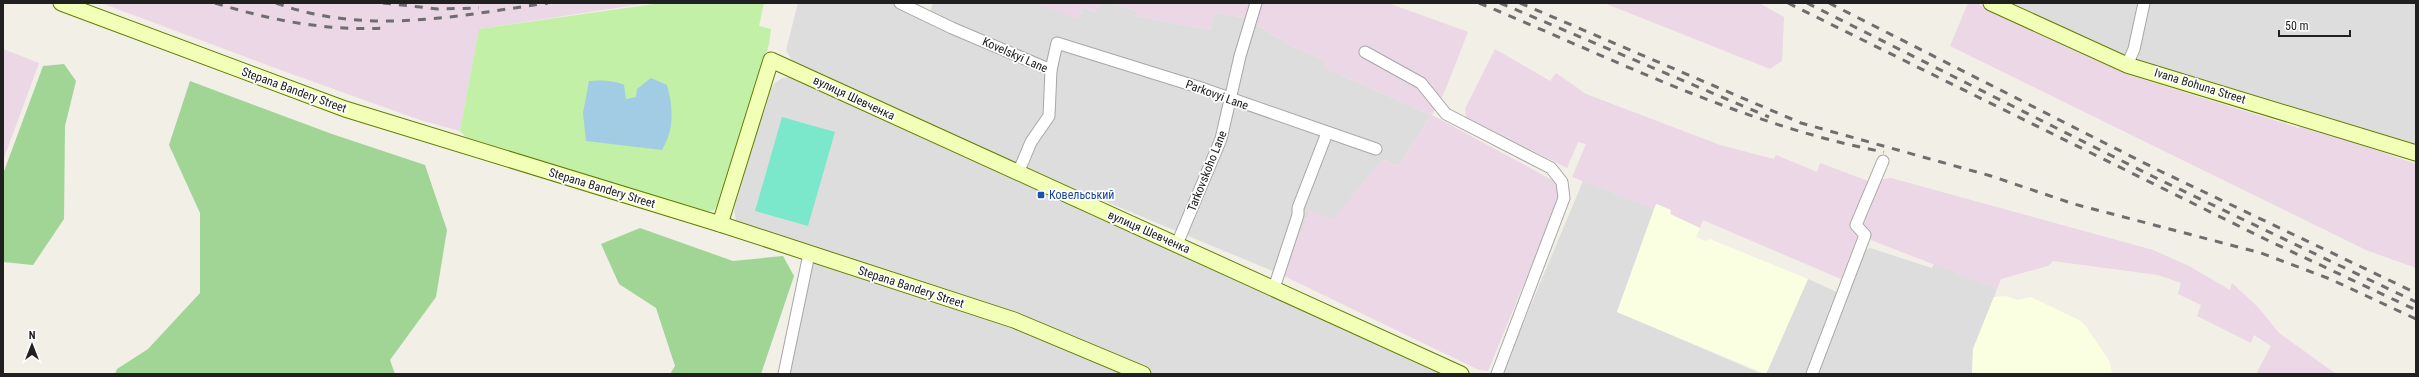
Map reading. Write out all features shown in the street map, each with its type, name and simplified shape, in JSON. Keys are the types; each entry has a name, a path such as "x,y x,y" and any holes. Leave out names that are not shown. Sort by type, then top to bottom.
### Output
{"street":[{"name":"Stepana Bandery Street","path":"61,3 345,109 720,224 1014,320 1143,374"},
{"name":"Kovelskyi Lane","path":"900,3 952,28 1051,70 1049,116 1031,142 1018,173"},
{"name":"Tarkovskoho Lane","path":"1177,244 1221,139 1231,101 1240,56 1256,3"},
{"name":"Ivana Bohuna Street","path":"1991,3 2127,64 2416,153"},
{"path":"2127,64 2134,49 2144,3"},
{"name":"Parkovyi Lane","path":"1051,70 1057,43 1198,87 1231,101 1376,149"},
{"path":"1365,52 1420,83 1446,114 1551,168 1562,182 1564,198 1497,374"},
{"name":"вулиця Шевченка","path":"720,224 771,60 1461,374"},
{"path":"1274,288 1298,216 1298,208 1327,133"},
{"path":"1812,374 1865,235 1856,225 1884,161"},
{"path":"784,374 809,254"}],"shaded area":[{"path":"101,3 649,3 479,29 460,131 423,121"},
{"path":"798,3 910,3 930,13 933,3 1035,3 1079,18 1082,7 1095,12 1103,3 1109,3 1136,11 1136,16 1211,30 1215,12 1245,18 1292,46 1326,61 1323,67 1431,115 1398,166 1386,160 1380,162 1333,220 1282,275 931,129 793,63 786,50"},
{"path":"1035,3 1103,3 1096,12 1082,7 1079,19"},
{"path":"1109,3 1388,3 1468,32 1444,93 1432,115 1554,181 1560,196 1488,371 1479,370 1282,275 1310,210 1333,219 1380,162 1386,160 1398,166 1431,115 1323,67 1326,61 1292,46 1245,18 1215,12 1211,30 1136,16 1136,11"},
{"path":"1604,3 1759,3 1784,17 1782,61 1770,69"},
{"path":"1968,3 1976,3 2129,75 2299,128 2300,124 2416,164 2416,268 2366,250 1950,46"},
{"path":"1998,3 2416,3 2416,149 2106,50"},
{"path":"3,49 39,63 3,161"},
{"path":"1495,49 1550,81 1556,73 1586,94 1720,145 1774,159 1776,155 1817,172 1820,163 1868,181 1891,178 2153,250 2189,266 2230,290 2232,283 2258,307 2279,333 2336,374 2256,374 2271,346 2254,335 2251,343 2197,316 2201,305 2178,294 2181,283 2158,275 2053,261 2048,266 2001,279 1997,289 1858,235 1841,279 1703,220 1700,228 1670,214 1671,210 1657,204 1654,209 1572,177 1586,144 1578,142 1567,168 1466,117 1465,109"},
{"path":"791,77 1449,374 1155,374 1030,320 737,225 734,210 736,201 770,90 775,83 782,78"},
{"path":"1583,181 1654,209 1617,312 1762,374 1502,374"},
{"path":"1656,204 1671,210 1670,214 1700,228 1696,237 1706,241 1710,239 1808,279 1766,374 1617,312"},
{"path":"1870,248 1932,268 1934,264 1997,289 1973,349 1972,374 1818,374 1865,250"},
{"path":"815,262 1011,325 1124,374 789,374 812,264"},
{"path":"1808,279 1839,293 1806,374 1766,374"},
{"path":"2006,296 2017,300 2031,297 2079,320 2085,325 2110,362 2112,374 1972,374 1973,349 1994,297"}],"green space":[{"path":"661,3 764,3 759,26 771,29 769,44 720,201 714,210 705,212 466,137 460,131 479,29"},
{"path":"64,64 76,81 65,126 64,219 33,265 3,262 3,174 43,66"},
{"path":"190,81 332,134 425,165 447,230 436,297 390,360 395,374 115,374 117,369 148,349 200,293 200,213 169,145"},
{"path":"782,117 835,132 808,226 755,211"},
{"path":"640,228 733,261 783,256 794,276 761,374 670,374 675,366 656,308 619,284 601,244"}],"water":[{"path":"651,78 667,85 671,101 671,126 662,150 586,141 583,113 589,81 598,80 616,82 624,85 626,99 636,97 637,89"}],"railway":[{"path":"215,3 298,23 340,28 383,28"},
{"path":"276,3 310,13 344,19 377,21 445,17 548,3"},
{"path":"383,3 438,9 479,8"},
{"path":"1479,3 1678,88 1729,107 1780,125 1831,140 1884,152"},
{"path":"1500,3 1769,117"},
{"path":"1520,3 1801,123 1991,176 2074,204 2261,253 2330,279 2416,319"},
{"path":"1788,3 2267,240 2416,310"},
{"path":"1807,3 2154,177 2416,302"},
{"path":"1829,3 2158,170 2416,293"}],"place":[{"name":"Ковельський","path":"1041,195"}]}
